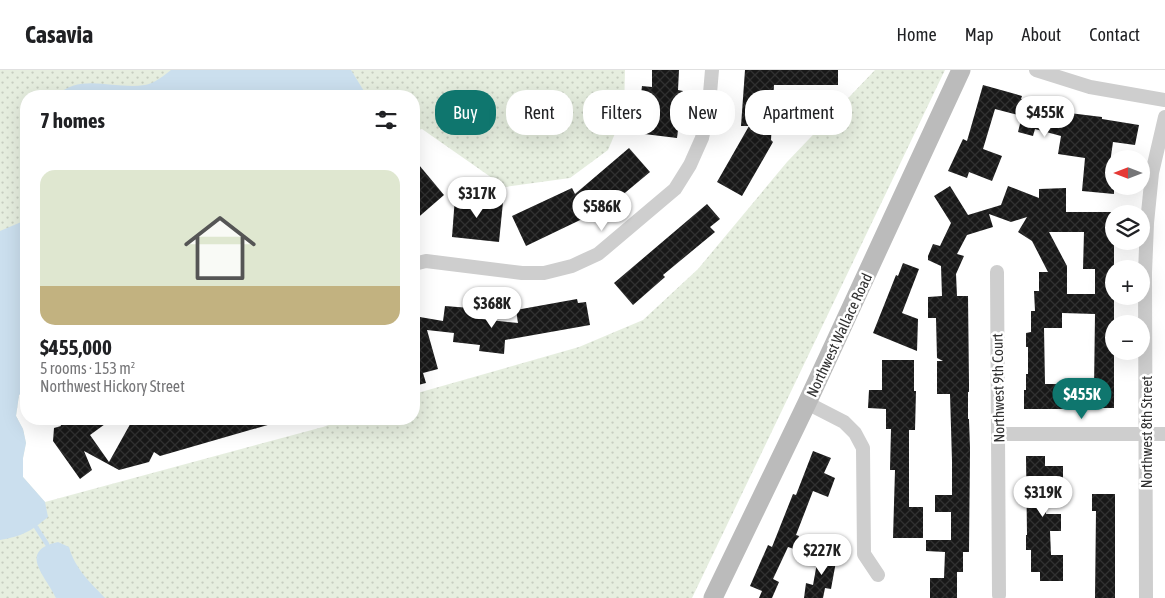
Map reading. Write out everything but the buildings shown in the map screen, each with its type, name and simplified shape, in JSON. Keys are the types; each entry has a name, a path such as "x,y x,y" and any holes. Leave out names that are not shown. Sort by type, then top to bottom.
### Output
{"street":[{"path":"420,262 426,261 522,273 544,273 572,266 598,254 675,189 690,165 702,138 709,105 712,70"},
{"name":"Northwest Wallace Road","path":"713,598 807,403 961,70"},
{"path":"1036,70 1090,87 1165,100"},
{"name":"Northwest 8th Street","path":"1146,598 1145,273 1152,173 1165,117"},
{"name":"Northwest 9th Court","path":"997,272 999,595"},
{"path":"807,403 844,422 856,432 863,448 864,554 878,575"},
{"path":"998,434 1165,434"}],"green space":[{"path":"0,70 625,70 625,90 583,90 583,135 614,135 608,150 570,178 505,187 422,129 420,130 420,90 20,90 20,394 16,416 23,429 26,443 23,458 23,477 45,502 329,425 420,425 420,392 579,347 643,320 698,269 787,162 813,135 852,135 852,94 875,70 945,70 692,598 0,598"}],"water":[{"path":"171,70 351,70 363,90 65,90 87,83 145,85 162,77"},
{"path":"20,223 20,394 16,416 23,429 26,443 23,458 23,477 45,502 48,517 26,532 15,537 0,540 0,231"},
{"path":"58,542 69,547 79,569 105,598 56,598 41,573 37,558 39,551 46,546"}],"waterway":[{"path":"36,527 47,544"}]}
